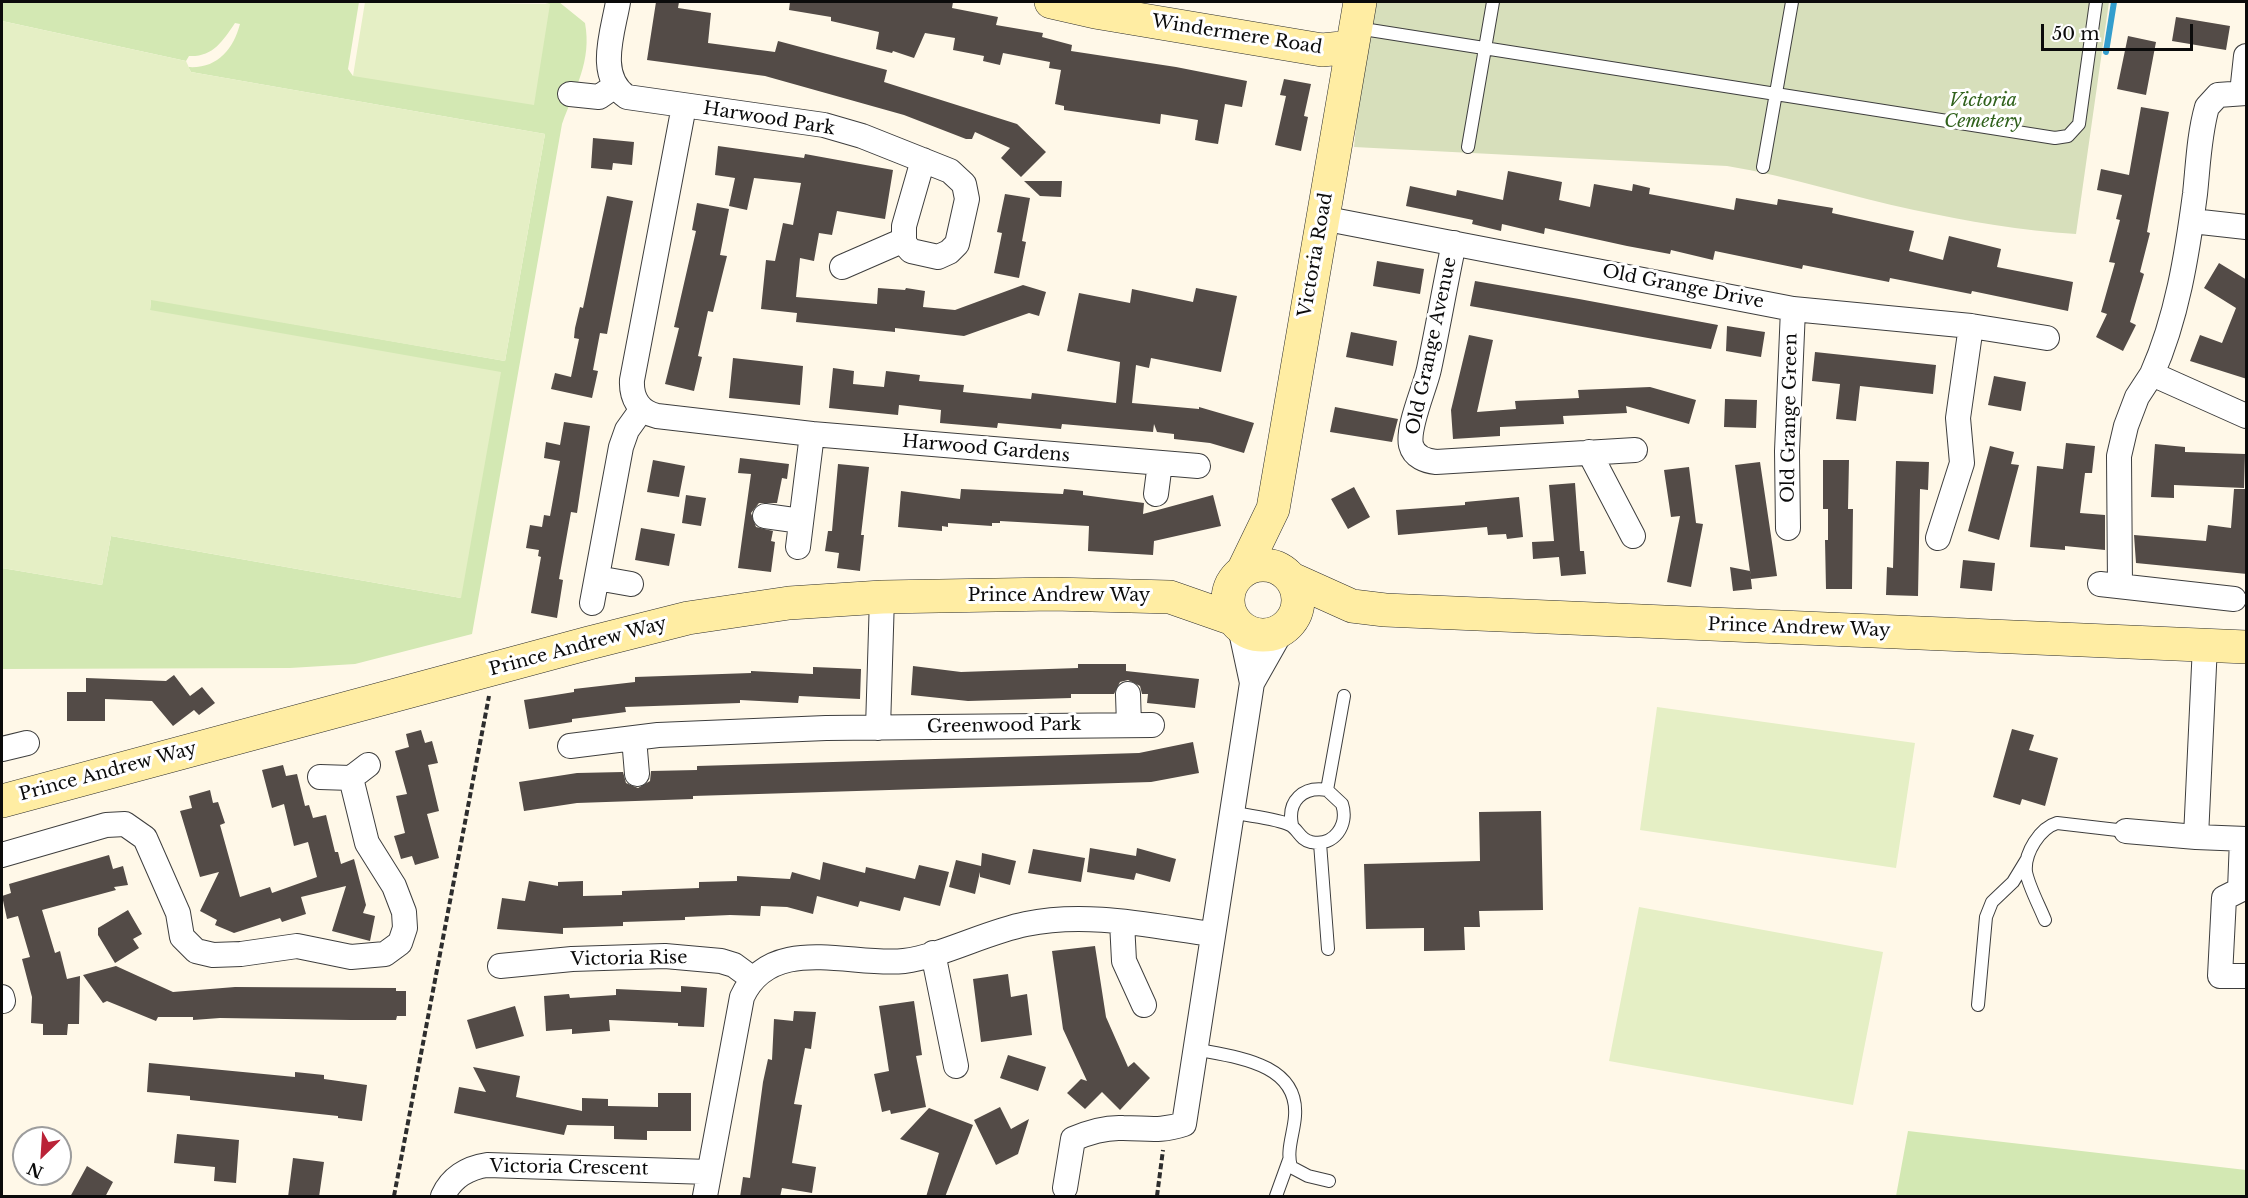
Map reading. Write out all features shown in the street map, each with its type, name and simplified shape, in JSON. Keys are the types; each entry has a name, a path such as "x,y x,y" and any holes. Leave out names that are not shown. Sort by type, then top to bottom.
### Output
{"street":[{"path":"570,94 598,97 615,86 611,76 609,58 618,2"},
{"name":"Windermere Road","path":"1051,2 1158,12 1322,50 1356,26"},
{"name":"Victoria Road","path":"1239,575 1273,509 1356,26"},
{"path":"2234,599 2110,585 2119,456 2126,426 2137,397 2152,374 2171,324 2192,221 2207,107 2218,95 2244,93 2247,56"},
{"name":"Harwood Park","path":"615,86 627,97 637,100 824,125 862,136 923,160 958,177 966,191 966,210 958,242 945,255 934,257 909,250 904,240"},
{"path":"592,603 621,447 625,433 642,409 633,396 632,380 684,106"},
{"path":"842,267 904,240 904,226 923,160"},
{"name":"Old Grange Drive","path":"1322,218 1793,309 1971,326 2047,338"},
{"path":"2192,221 2247,226"},
{"name":"Old Grange Avenue","path":"1454,243 1428,371 1411,436 1415,453 1423,459 1436,462 1635,450"},
{"name":"Old Grange Green","path":"1788,528 1788,428 1793,309"},
{"path":"1938,538 1962,463 1958,418 1971,326"},
{"path":"2152,374 2247,416"},
{"name":"Harwood Gardens","path":"642,409 657,416 812,434 1198,466"},
{"path":"798,547 812,434"},
{"path":"1588,452 1633,536"},
{"path":"1156,494 1160,464"},
{"name":"Victoria Road","path":"1273,509 1288,575"},
{"path":"765,516 801,521"},
{"path":"1065,1188 1073,1139 1096,1130 1122,1128 1165,1131 1184,1124 1252,683 1287,626 1299,599 1288,575 1263,564 1239,575 1228,599 1237,623 1252,683"},
{"name":"Prince Andrew Way","path":"2,801 688,618 789,603 882,597 1053,594 1170,597 1239,575"},
{"name":"Prince Andrew Way","path":"1288,575 1352,606 1385,610 2247,647"},
{"path":"597,578 631,584"},
{"path":"878,728 882,597"},
{"name":"Prince Andrew Way","path":"1170,597 1237,623"},
{"name":"Prince Andrew Way","path":"1287,626 1352,606"},
{"path":"1237,623 1259,635 1271,635 1287,626"},
{"path":"2196,837 2205,645"},
{"name":"Greenwood Park","path":"570,746 634,738 878,728 1140,725 1128,694"},
{"path":"634,738 637,774"},
{"path":"2,749 27,743"},
{"path":"2,855 106,825 125,824 146,838 178,913 182,937 196,951 213,955 241,954 297,946 351,957 385,954 400,943 405,928 404,912 394,886 367,843 360,771 320,777"},
{"path":"2126,831 2244,839 2243,892 2223,898 2220,976 2247,976"},
{"path":"705,1197 742,997 753,979 777,964 807,957 886,962 906,960 982,935 1028,923 1066,919 1122,922 1212,934"},
{"path":"1122,922 1124,961 1144,1005"},
{"path":"933,953 956,1066"},
{"name":"Victoria Rise","path":"500,966 572,959 664,956 722,961 734,965 753,979"},
{"name":"Victoria Crescent","path":"443,1197 450,1184 464,1172 487,1164 709,1172"}],"lane":[{"path":"1468,147 1493,2"},
{"path":"1763,167 1792,2"},
{"path":"1356,26 1486,49 2055,138 2068,136 2079,124 2096,2"},
{"path":"1327,790 1344,696"},
{"path":"1309,789 1327,790 1338,798 1345,811 1345,819 1334,837 1320,843 1303,839 1292,825 1290,817 1295,800 1309,789"},
{"path":"1231,812 1292,825"},
{"path":"1978,1005 1986,917 1992,903 2013,882 2038,836 2048,826 2057,823 2126,831"},
{"path":"1320,843 1328,949"},
{"path":"2029,855 2026,871 2045,920"},
{"path":"1194,1049 1246,1059 1263,1065 1288,1085 1296,1107 1289,1160 1278,1194"},
{"path":"1289,1160 1297,1171 1329,1181"}],"path":[{"path":"394,1197 494,668"},
{"path":"1157,1197 1165,1131"}],"green space":[{"path":"2,2 359,2 348,69 353,76 550,4 540,2 559,2 585,23 587,37 584,62 562,124 472,634 355,664 290,668 2,669 2,568 102,585 111,536 461,598 150,310 151,299 505,361 545,134 191,72 188,67 207,65 222,56 233,42 240,24 235,23 211,51 189,56 186,61 2,21"},
{"path":"365,2 550,4 534,105 353,76"},
{"name":"Victoria Cemetery","path":"1372,2 2109,2 2076,234 1974,222 1890,205 1774,175 1727,166 1354,147 1364,48"},
{"path":"2,21 186,61 191,72 545,134 505,361 151,300 150,310 501,372 461,598 111,536 102,585 2,568"},
{"path":"1657,707 1915,743 1896,868 1640,830"},
{"path":"1639,907 1883,952 1853,1105 1609,1061"},
{"path":"1908,1131 2246,1170 2246,1196 1896,1196"}],"building":[{"path":"656,2 679,2 678,8 711,13 708,43 775,52 778,41 887,70 884,82 1017,124 1046,152 1021,177 1001,158 1010,148 975,132 972,139 966,139 904,115 765,76 647,60"},
{"path":"790,2 953,2 952,8 998,17 996,25 1043,33 1042,37 1072,45 1071,51 1176,67 1247,81 1242,107 1225,104 1218,144 1195,140 1198,120 1161,114 1160,124 1064,110 1064,106 1055,104 1061,70 1049,68 1050,62 1003,53 1000,65 983,61 984,56 953,50 955,38 925,33 914,58 893,51 892,53 876,49 879,32 831,21 831,17 789,10"},
{"path":"2176,17 2230,26 2226,50 2172,41"},
{"path":"2128,36 2156,42 2146,95 2117,89"},
{"path":"1284,79 1311,84 1304,116 1308,117 1301,151 1275,145 1286,96 1280,95"},
{"path":"2141,107 2169,112 2147,232 2150,233 2140,272 2144,274 2130,322 2136,325 2123,351 2096,337 2107,314 2101,312 2115,263 2109,262 2120,220 2116,219 2122,195 2097,190 2101,169 2129,175"},
{"path":"593,138 634,142 632,165 613,163 612,170 591,168"},
{"path":"718,146 804,158 805,154 893,170 885,219 837,211 832,235 819,233 814,261 800,258 796,297 877,304 878,288 905,290 906,288 925,291 923,307 955,310 1023,285 1046,292 1039,316 1029,313 964,336 895,328 895,332 796,322 797,313 761,309 766,260 775,261 783,223 793,225 801,183 754,178 747,210 729,206 735,178 715,175"},
{"path":"1508,171 1562,182 1559,200 1590,207 1594,184 1632,191 1633,184 1650,188 1649,194 1734,210 1736,198 1777,205 1778,199 1833,208 1832,213 1914,231 1909,251 1943,260 1949,236 2001,249 1997,267 2073,282 2068,311 1972,291 1971,294 1890,278 1889,282 1803,265 1802,269 1715,251 1713,260 1671,250 1670,254 1627,246 1545,228 1544,234 1502,224 1501,231 1472,224 1473,220 1406,206 1410,186 1456,196 1457,190 1503,200"},
{"path":"1024,181 1062,181 1061,197 1040,196"},
{"path":"1005,194 1030,198 1022,241 1026,242 1019,278 994,273 1002,233 997,232"},
{"path":"607,196 633,201 607,334 600,333 593,370 598,371 592,398 551,389 555,373 571,377 579,339 574,338 575,328 580,307 583,308"},
{"path":"697,203 729,209 720,255 727,256 713,312 708,311 698,356 702,357 694,391 665,384 679,328 674,327 696,231 692,230"},
{"path":"1377,261 1424,269 1420,294 1373,286"},
{"path":"2219,263 2247,280 2247,379 2190,361 2200,335 2222,343 2236,308 2204,288"},
{"path":"1475,281 1718,325 1711,349 1470,306"},
{"path":"1196,288 1237,296 1221,372 1151,358 1149,368 1136,365 1132,403 1199,409 1199,407 1254,423 1244,453 1210,443 1174,439 1174,434 1157,432 1154,424 1153,432 1062,424 1061,429 998,423 997,428 940,423 941,410 899,405 898,415 829,408 833,368 854,371 853,384 884,387 886,371 920,375 919,381 964,385 963,392 1031,399 1032,393 1116,403 1120,362 1067,351 1079,293 1130,303 1132,289 1193,302"},
{"path":"1727,326 1765,332 1761,357 1726,351"},
{"path":"1351,332 1397,341 1393,366 1346,357"},
{"path":"1469,335 1493,340 1477,412 1516,409 1515,401 1579,398 1578,390 1650,387 1696,400 1689,424 1626,406 1627,413 1563,416 1564,424 1500,427 1500,436 1453,439 1451,410"},
{"path":"1815,352 1936,365 1933,394 1860,386 1856,421 1836,419 1840,384 1812,381"},
{"path":"733,358 803,366 800,405 729,398"},
{"path":"1994,376 2026,382 2021,411 1988,405"},
{"path":"1725,399 1757,400 1756,428 1724,427"},
{"path":"1335,407 1398,419 1392,442 1330,432"},
{"path":"564,422 590,426 577,513 571,512 559,579 563,580 557,618 531,613 541,557 538,556 539,550 526,548 530,525 542,527 544,515 550,516 560,461 544,458 546,442 560,445"},
{"path":"2066,443 2095,446 2092,473 2085,473 2080,513 2105,515 2105,550 2065,546 2065,550 2030,547 2037,466 2063,469"},
{"path":"2155,444 2185,447 2185,452 2245,454 2244,488 2174,485 2174,498 2151,497"},
{"path":"1990,446 2014,452 2011,464 2019,465 1999,540 1968,531"},
{"path":"740,458 789,464 787,479 782,478 777,503 759,503 751,513 756,527 773,531 771,541 775,542 771,572 738,568 751,474 738,473"},
{"path":"653,460 685,466 679,497 647,492"},
{"path":"1823,460 1849,460 1848,509 1853,509 1852,589 1826,589 1825,540 1828,540 1828,509 1823,509"},
{"path":"1896,461 1929,462 1928,490 1920,489 1918,596 1886,595 1887,567 1893,568"},
{"path":"1760,462 1777,576 1751,579 1735,465"},
{"path":"838,464 869,467 861,535 864,535 860,571 837,568 839,553 825,551 828,531 832,531"},
{"path":"1689,467 1696,523 1703,524 1691,587 1667,582 1680,516 1671,517 1664,470"},
{"path":"1575,483 1580,551 1584,551 1586,574 1561,576 1559,557 1533,559 1532,542 1554,541 1549,485"},
{"path":"1354,487 1370,517 1348,529 1331,499"},
{"path":"961,489 1063,494 1064,489 1083,491 1083,495 1144,503 1143,514 1213,495 1221,526 1154,541 1153,555 1088,551 1089,526 1000,521 1000,523 992,523 992,526 948,523 948,527 942,526 942,531 898,527 901,491 960,499"},
{"path":"2234,489 2247,489 2247,574 2136,563 2134,535 2206,541 2208,525 2231,528"},
{"path":"686,495 706,498 701,526 682,523"},
{"path":"1519,497 1523,537 1507,539 1506,534 1488,535 1487,527 1398,535 1396,510 1465,505 1465,502"},
{"path":"641,528 675,534 669,566 635,560"},
{"path":"1963,560 1995,563 1992,591 1960,588"},
{"path":"1730,567 1750,571 1752,589 1733,591"},
{"path":"1078,664 1126,664 1126,671 1199,679 1195,708 1147,703 1148,694 1142,694 1140,686 1128,680 1120,682 1114,694 1071,694 1071,698 968,701 911,695 913,666 961,672 1078,668"},
{"path":"813,667 861,669 860,699 799,696 798,703 740,700 740,703 625,707 626,712 572,719 572,722 529,729 524,700 574,692 574,689 635,682 635,677 751,673 751,671 813,674"},
{"path":"174,675 190,696 202,687 215,703 199,715 194,710 173,726 152,701 105,699 105,721 67,721 67,692 86,692 86,678 166,681"},
{"path":"2012,729 2034,735 2029,750 2058,758 2045,806 2022,799 2020,805 1993,797"},
{"path":"421,730 425,743 432,741 438,763 428,765 439,811 427,814 439,858 415,865 412,856 401,859 394,836 405,833 396,796 407,794 395,751 409,747 406,734"},
{"path":"1193,742 1199,773 1151,782 693,796 693,799 577,803 524,811 519,782 577,773 623,772 626,783 638,788 650,781 651,771 697,770 697,766 1139,753"},
{"path":"283,765 286,776 297,774 305,806 309,805 313,818 326,815 335,852 338,852 341,864 354,859 366,905 363,913 375,916 370,941 332,931 346,886 301,897 306,914 282,922 280,918 234,933 215,925 217,920 200,911 219,872 200,877 180,811 192,808 189,796 210,790 213,803 218,802 225,823 220,825 240,897 270,887 272,893 317,877 308,842 294,846 284,804 272,808 262,770"},
{"path":"1541,811 1543,910 1479,911 1480,927 1464,927 1465,950 1424,951 1424,928 1366,929 1364,864 1480,861 1479,812"},
{"path":"1090,848 1136,856 1137,848 1176,859 1170,882 1136,873 1134,880 1087,872"},
{"path":"1033,849 1085,858 1081,882 1028,873"},
{"path":"982,853 1016,861 1010,885 980,877 980,872 975,894 949,887 956,860 981,866"},
{"path":"109,855 113,869 123,866 128,885 114,887 116,890 42,910 55,953 60,951 67,979 80,976 79,1024 68,1024 67,1035 43,1035 43,1024 31,1023 32,997 22,959 30,957 18,916 7,919 2,896 11,893 9,884"},
{"path":"823,862 865,873 866,867 915,879 919,865 949,872 940,906 904,897 900,911 860,901 858,907 817,896 813,914 787,907 761,906 760,916 730,915 685,917 685,920 623,922 623,926 563,928 563,934 497,929 502,898 525,901 529,881 558,886 558,882 583,881 583,896 622,895 622,891 699,888 699,882 737,881 737,876 790,879 792,872 820,880"},
{"path":"128,910 142,934 133,939 139,948 115,963 98,935 98,928"},
{"path":"1095,946 1106,1017 1128,1067 1134,1062 1150,1078 1120,1110 1102,1092 1085,1109 1067,1093 1081,1079 1087,1081 1063,1029 1052,951"},
{"path":"116,966 173,992 235,987 396,988 396,991 406,991 406,1016 397,1016 396,1020 220,1018 193,1020 193,1017 158,1017 156,1021 107,1001 103,1003 83,975"},
{"path":"1008,974 1011,997 1027,994 1032,1035 981,1042 973,979"},
{"path":"681,986 707,988 704,1027 678,1026 678,1023 609,1020 610,1031 572,1034 572,1029 546,1031 544,996 569,994 570,998 616,995 616,989 681,992"},
{"path":"914,1001 922,1055 916,1056 926,1107 891,1114 890,1110 882,1112 874,1074 889,1071 879,1006"},
{"path":"515,1006 524,1036 476,1049 467,1020"},
{"path":"794,1011 816,1012 811,1049 805,1048 794,1104 802,1105 792,1163 816,1167 812,1193 782,1188 780,1197 740,1197 743,1177 750,1178 763,1082 768,1059 772,1060 774,1019 793,1021"},
{"path":"1008,1055 1046,1067 1038,1091 1000,1078"},
{"path":"149,1063 295,1077 295,1072 324,1075 324,1079 367,1085 362,1121 338,1118 338,1116 190,1100 190,1096 147,1092"},
{"path":"473,1067 520,1076 516,1097 582,1111 582,1098 608,1099 608,1106 658,1107 658,1093 691,1093 691,1131 647,1131 647,1140 614,1139 614,1126 567,1125 564,1135 454,1113 459,1087 486,1092"},
{"path":"1000,1107 1011,1129 1029,1119 1018,1154 996,1165 974,1120"},
{"path":"929,1108 973,1125 945,1197 926,1197 939,1153 900,1139"},
{"path":"177,1134 239,1140 236,1183 214,1181 215,1167 174,1163"},
{"path":"293,1158 324,1162 319,1197 288,1197"},
{"path":"87,1166 113,1182 105,1197 70,1197"}],"waterway":[{"path":"2106,52 2114,2"}]}
